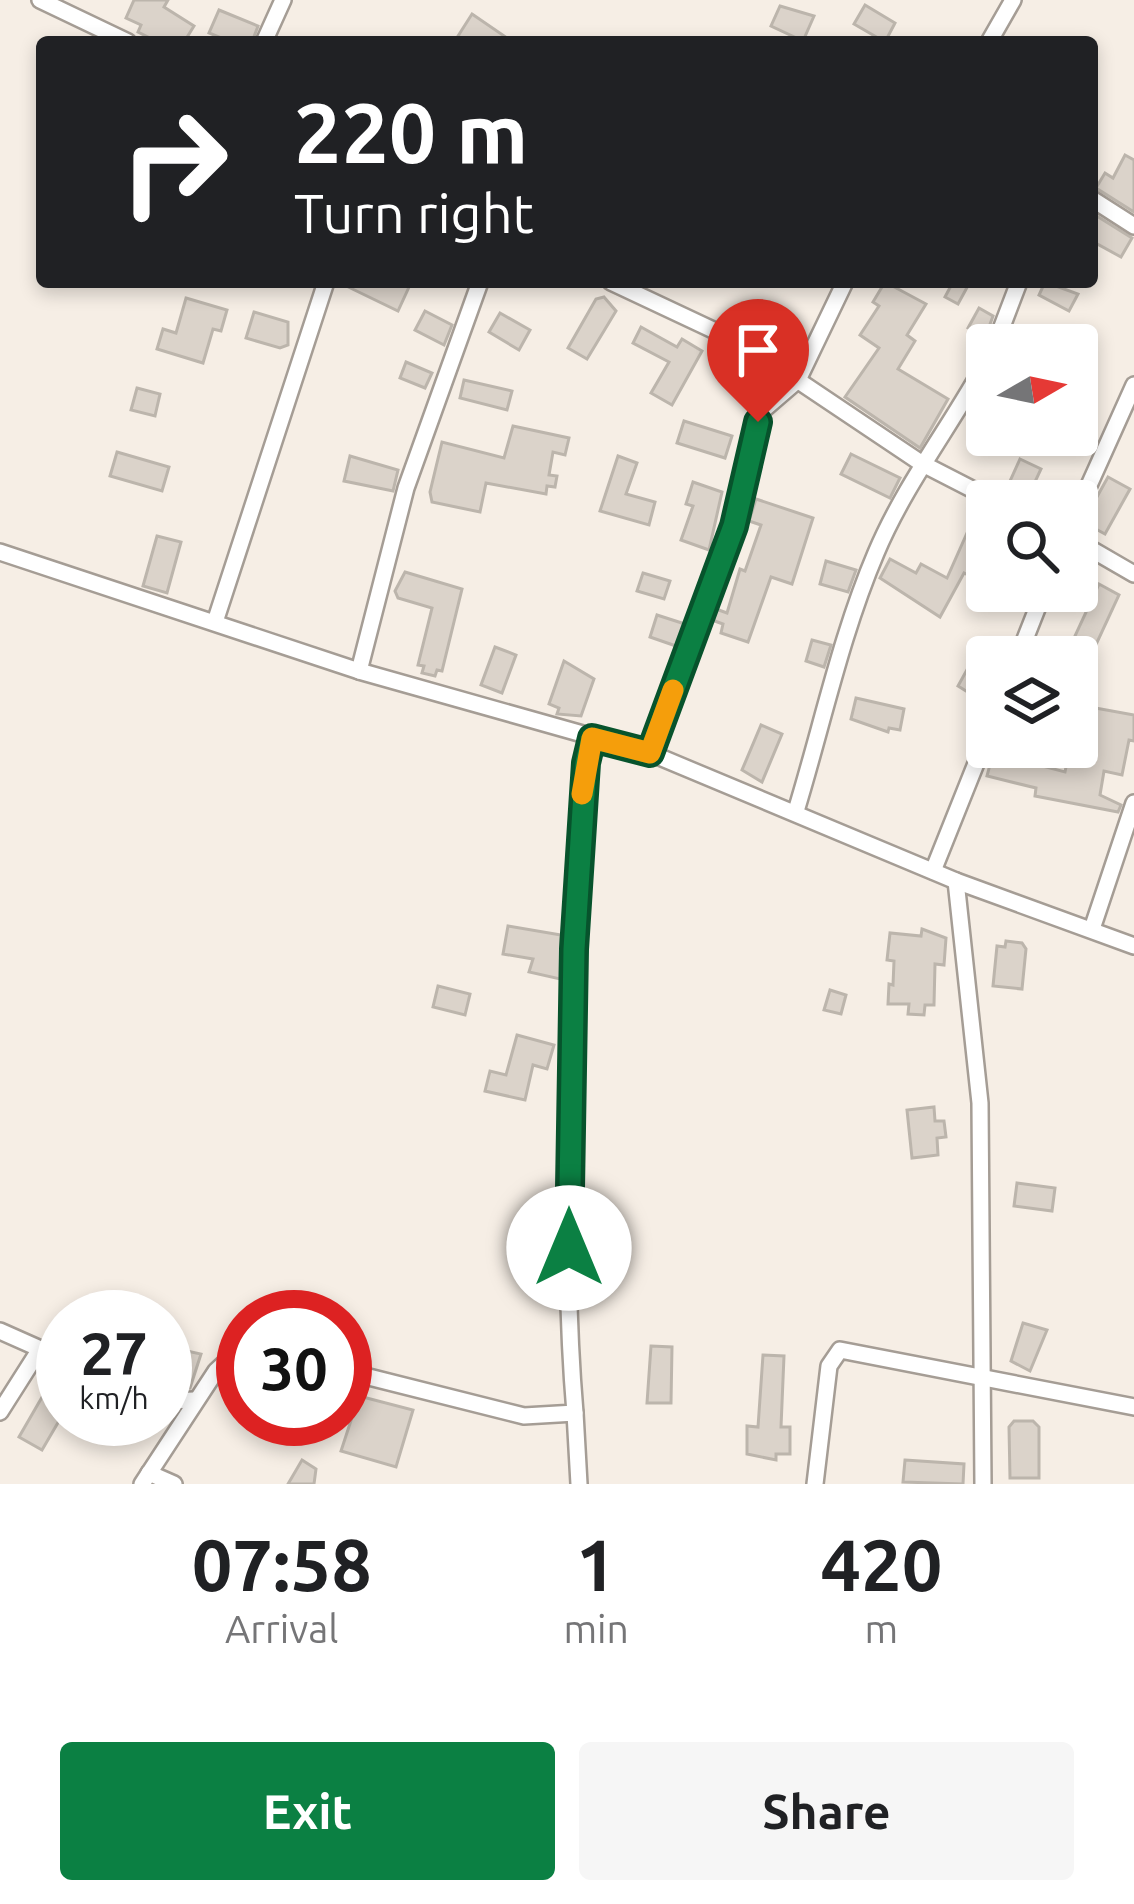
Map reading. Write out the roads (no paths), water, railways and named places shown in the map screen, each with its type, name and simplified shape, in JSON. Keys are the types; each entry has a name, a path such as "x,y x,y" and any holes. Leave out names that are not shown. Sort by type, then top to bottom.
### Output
{"street":[{"path":"40,0 115,36"},
{"path":"267,36 283,0"},
{"path":"992,36 1013,0"},
{"path":"1098,203 1134,226"},
{"path":"215,622 324,288"},
{"path":"359,671 406,488 478,288"},
{"path":"624,288 745,345 921,463 966,486"},
{"path":"650,753 734,526 762,411 798,380 842,288"},
{"path":"1003,324 1017,288"},
{"path":"1091,480 1134,385"},
{"path":"796,811 875,555 921,463 966,397"},
{"path":"0,552 359,671 650,753 956,881 1134,946"},
{"path":"1098,553 1134,574"},
{"path":"579,1484 566,1315 569,1110 578,830 592,738"},
{"path":"933,871 974,768"},
{"path":"1091,929 1134,803"},
{"path":"956,881 980,1103 983,1484"},
{"path":"0,1331 36,1347"},
{"path":"815,1484 829,1366 840,1350 1134,1407"},
{"path":"0,1412 36,1355"},
{"path":"174,1484 146,1479 216,1377"},
{"path":"372,1378 524,1416 575,1413"},
{"path":"192,1400 196,1400"}]}
